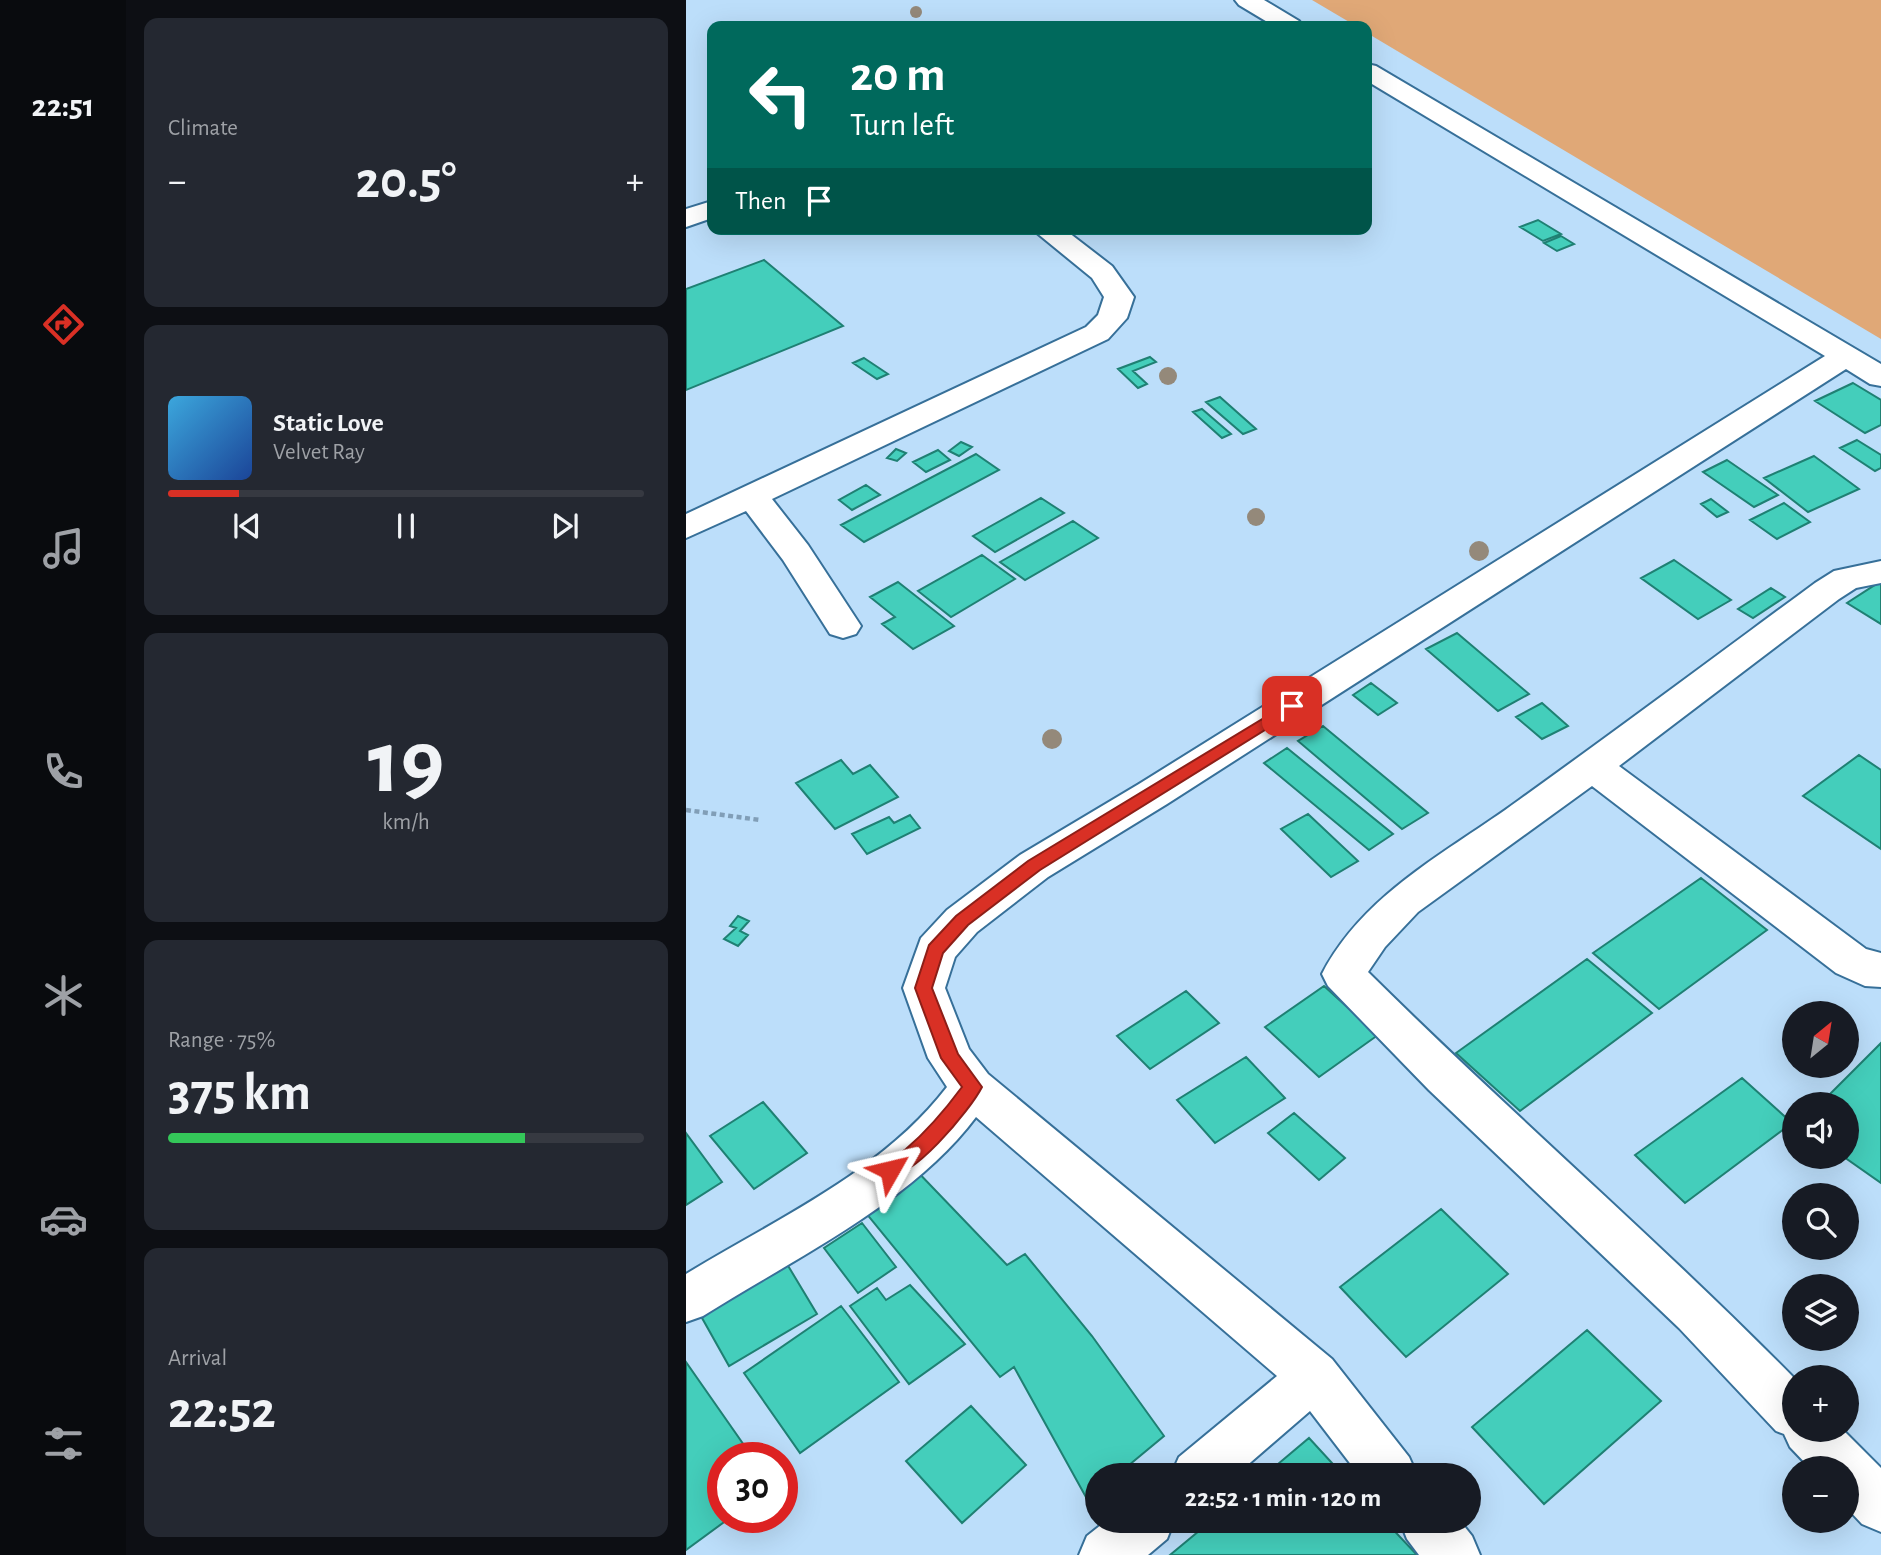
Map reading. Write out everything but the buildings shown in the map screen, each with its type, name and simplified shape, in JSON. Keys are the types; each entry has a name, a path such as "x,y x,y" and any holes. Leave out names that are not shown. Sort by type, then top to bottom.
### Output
{"street":[{"path":"1247,0 1283,21"},
{"path":"1372,74 1881,377"},
{"path":"686,219 707,211"},
{"path":"686,527 1097,333 1112,318 1119,297 1102,272 1054,235"},
{"path":"1382,1463 1314,1376 972,1087 950,1058 924,988 936,950 962,920 1034,866 1846,356"},
{"path":"752,496 796,553 843,626"},
{"path":"1782,1402 1696,1312 1446,1077 1343,974 1370,936 1404,901 1531,812 1827,591 1846,579 1881,572"},
{"path":"1591,765 1851,961 1865,969 1881,970"},
{"path":"686,1300 912,1155 948,1120 972,1087"},
{"path":"1211,1463 1314,1376"},
{"path":"1820,1442 1833,1456"},
{"path":"1859,1483 1881,1506"},
{"path":"1106,1555 1133,1533"},
{"path":"1436,1533 1453,1555"}],"path":[{"path":"686,810 760,820"}],"shaded area":[{"path":"1312,0 1881,0 1881,339 1372,36 1372,21 1348,21"}],"route":[{"path":"890,1170 912,1155 948,1120 972,1087 950,1058 924,988 936,950 962,920 1034,866 1292,706"}]}
